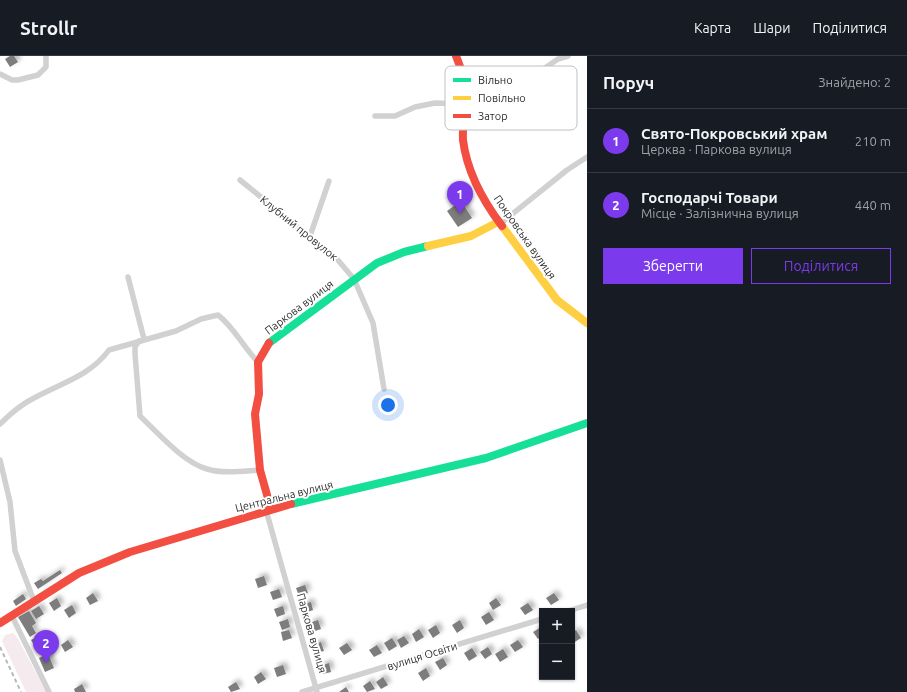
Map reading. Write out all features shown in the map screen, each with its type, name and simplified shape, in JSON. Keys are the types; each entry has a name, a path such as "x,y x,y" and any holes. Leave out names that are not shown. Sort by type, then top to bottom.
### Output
{"street":[{"name":"Покровська вулиця","path":"456,56 460,66"},
{"path":"548,66 558,59 568,56"},
{"path":"0,74 12,80 38,75 44,70 47,58"},
{"path":"375,116 395,116 415,107 445,103"},
{"name":"Покровська вулиця","path":"464,130 463,138 467,163 482,197 499,223 557,300 587,323"},
{"name":"Паркова вулиця","path":"317,690 268,510 260,470 255,414 259,394 258,362 268,344 354,279 377,264 404,252 472,236 499,223 567,170 587,157"},
{"name":"Клубний провулок","path":"240,180 337,259 354,279 373,323 384,389"},
{"path":"310,236 329,181"},
{"path":"128,277 141,340"},
{"path":"0,424 33,398 88,372 102,360 109,350 176,331 201,319 218,315 225,320 248,352 258,362"},
{"path":"141,340 135,347 140,416 170,445 200,466 220,471 260,470"},
{"name":"Центральна вулиця","path":"0,623 79,572 130,552 268,510 486,458 587,422"},
{"path":"0,460 10,502 15,551 34,600"},
{"path":"575,609 587,605"},
{"path":"12,616 49,692"},
{"name":"вулиця Освіти","path":"302,692 317,690 539,620"}],"shaded area":[{"path":"13,633 17,637 46,692 26,692 2,641 5,635"}],"building":[{"path":"10,56 14,56 18,62 10,67 5,59"},
{"path":"461,201 472,218 458,227 447,211"},
{"path":"60,570 62,573 38,589 34,583 41,579 43,581"},
{"path":"264,576 267,585 258,588 255,579"},
{"path":"305,585 308,593 299,596 296,588"},
{"path":"279,589 282,597 273,600 270,592"},
{"path":"93,593 98,601 90,605 86,598"},
{"path":"554,593 559,600 551,605 546,598"},
{"path":"23,594 26,599 16,606 13,601"},
{"path":"57,598 61,606 54,611 49,603"},
{"path":"496,598 501,605 493,610 489,603"},
{"path":"311,602 313,610 305,613 302,604"},
{"path":"528,603 533,610 525,615 520,608"},
{"path":"72,605 76,613 69,618 64,610"},
{"path":"39,606 44,614 36,619 31,611"},
{"path":"283,606 285,614 277,617 274,609"},
{"path":"29,611 36,623 32,626 36,633 30,637 18,617"},
{"path":"489,612 494,620 486,625 481,617"},
{"path":"288,619 290,627 282,630 279,622"},
{"path":"318,620 321,629 312,632 309,623"},
{"path":"460,620 464,628 457,633 452,625"},
{"path":"436,625 440,633 433,638 428,630"},
{"path":"539,628 539,638 538,639 533,632"},
{"path":"419,629 424,637 416,642 412,634"},
{"path":"289,630 292,638 283,641 281,632"},
{"path":"576,630 581,638 575,642"},
{"path":"42,634 49,647 39,653 31,640"},
{"path":"404,636 409,643 401,648 397,640"},
{"path":"392,638 397,646 389,651 384,643"},
{"path":"68,640 73,647 65,652 61,645"},
{"path":"518,640 523,647 515,652 510,645"},
{"path":"321,642 324,651 315,653 312,645"},
{"path":"347,643 352,650 344,655 339,648"},
{"path":"377,645 382,653 374,657 369,650"},
{"path":"488,647 492,654 485,659 480,652"},
{"path":"472,648 477,656 469,661 464,653"},
{"path":"503,649 508,657 500,662 495,654"},
{"path":"48,654 54,668 45,672 39,658"},
{"path":"443,658 447,665 440,670 435,662"},
{"path":"329,663 331,672 323,674 320,666"},
{"path":"283,665 286,674 277,677 274,668"},
{"path":"426,668 430,676 423,681 418,673"},
{"path":"261,672 266,679 258,684 254,677"},
{"path":"383,677 388,685 381,689 376,682"},
{"path":"370,681 375,689 367,692 363,686"},
{"path":"236,682 240,689 231,692 228,687"},
{"path":"82,684 86,692 75,692 74,689"},
{"path":"346,687 349,692 339,692"}],"railway":[{"path":"0,647 21,692"}],"traffic: fast":[{"path":"269,343 377,263 404,252 428,246"},
{"path":"291,504 486,458 587,423"}],"traffic: slow":[{"path":"428,246 471,236 498,222"},
{"path":"502,226 557,300 587,323"}],"traffic: jam":[{"path":"456,56 460,66"},
{"path":"463,130 465,152 472,175 488,207 502,226"},
{"path":"269,343 258,362 259,394 255,414 260,470 271,509"},
{"path":"0,623 79,573 130,552 291,504"}],"place":[{"name":"Свято-Покровський храм","path":"460,214"},
{"name":"Господарчі Товари","path":"46,663"}]}
